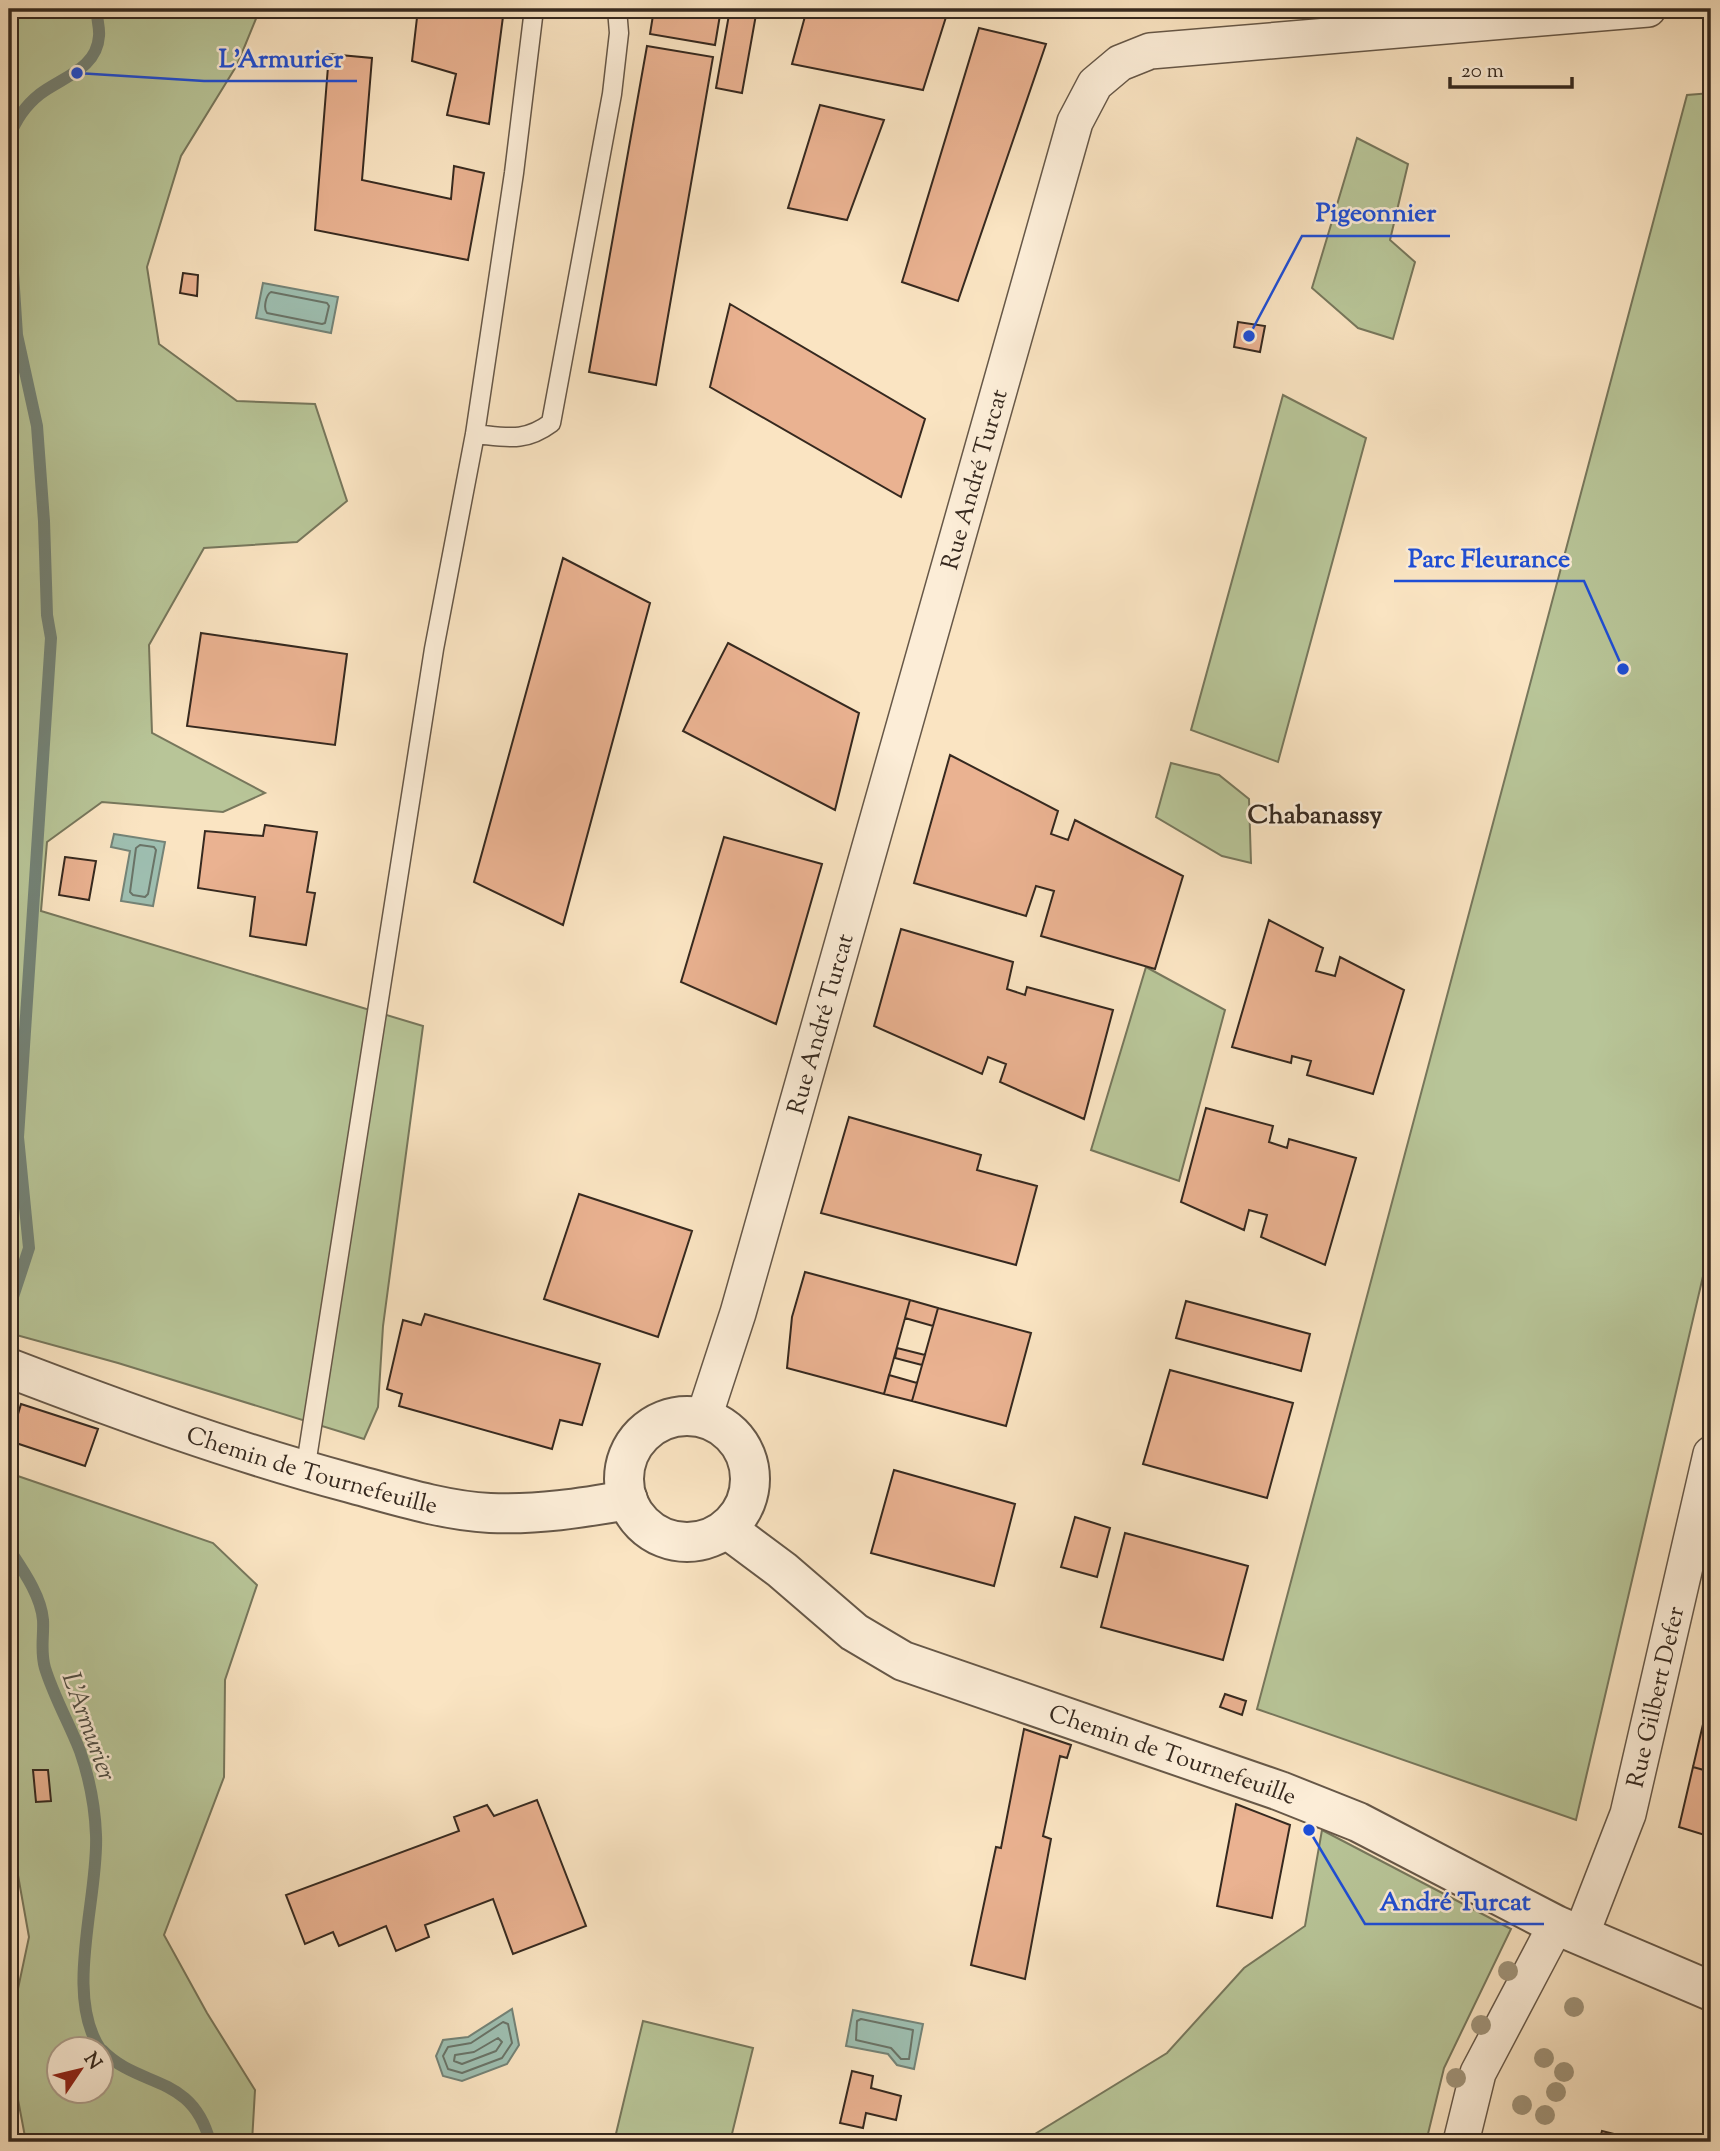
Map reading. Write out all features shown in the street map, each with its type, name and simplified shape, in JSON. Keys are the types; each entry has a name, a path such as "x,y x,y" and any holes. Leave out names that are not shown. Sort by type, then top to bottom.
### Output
{"street":[{"name":"Rue André Turcat","path":"704,1417 738,1313 1075,122 1095,85 1120,63 1150,51 1648,9"},
{"name":"Chemin de Tournefeuille","path":"9,1368 134,1416 305,1471 412,1500 489,1513 558,1511 628,1500"},
{"path":"684,1415 704,1417 722,1426 737,1439 747,1457 751,1476 749,1496 740,1514 727,1529 710,1539 690,1542 670,1540 652,1532 637,1518 628,1500 624,1481 626,1461 634,1444 648,1429 665,1419 684,1415"},
{"name":"Rue Gilbert Defer","path":"1461,2142 1478,2073 1568,1930 1628,1814 1711,1454"},
{"name":"Chemin de Tournefeuille","path":"727,1529 782,1570 854,1632 903,1661 1280,1791 1358,1822 1568,1930 1711,1991"}],"lane":[{"path":"305,1471 434,649 475,434 514,173 534,9"},
{"path":"475,434 520,438 537,434 551,423 612,94 619,33 617,9"}],"green space":[{"path":"9,9 260,9 237,65 181,156 147,267 159,344 237,401 315,404 347,501 297,542 204,548 149,645 152,733 265,793 223,812 102,802 47,842 41,911 423,1026 383,1326 378,1407 364,1439 118,1363 9,1333"},
{"path":"1711,93 1711,1242 1576,1820 1257,1709 1687,95"},
{"path":"1357,138 1408,164 1390,240 1415,262 1393,339 1358,328 1312,288"},
{"path":"1283,395 1366,438 1278,762 1191,730"},
{"path":"1171,763 1219,775 1249,799 1251,863 1222,856 1156,817"},
{"path":"1146,967 1225,1010 1179,1181 1091,1150"},
{"path":"9,1473 213,1543 257,1585 225,1680 224,1777 164,1935 207,2013 255,2090 252,2142 26,2142 9,2052 9,2031 29,1937 9,1825"},
{"path":"1322,1830 1511,1929 1444,2068 1426,2142 1022,2142 1167,2053 1244,1968 1305,1926"},
{"path":"643,2021 753,2048 730,2142 614,2142"}],"water":[{"path":"263,283 338,297 331,333 256,318"},
{"path":"114,834 165,842 153,906 121,901 130,851 111,847"},
{"path":"512,2009 519,2045 507,2064 462,2081 443,2076 436,2056 443,2040 468,2037"},
{"path":"853,2010 923,2024 914,2069 897,2065 888,2054 846,2046"}],"building":[{"path":"418,9 504,9 489,124 447,115 456,74 412,61"},
{"path":"654,9 721,9 715,45 650,34"},
{"path":"730,9 757,9 742,93 716,88"},
{"path":"807,9 908,9 946,17 923,90 792,64"},
{"path":"979,28 1046,44 958,301 902,282"},
{"path":"647,46 713,57 656,385 589,372"},
{"path":"329,54 372,58 362,180 451,199 454,166 484,173 468,260 315,230"},
{"path":"820,105 884,120 847,220 788,208"},
{"path":"183,273 198,275 197,296 180,293"},
{"path":"730,304 925,419 901,497 710,387"},
{"path":"1238,322 1265,326 1260,352 1234,347"},
{"path":"563,558 650,603 563,925 474,882"},
{"path":"201,633 347,654 335,745 187,726"},
{"path":"728,643 859,713 835,810 683,731"},
{"path":"950,755 1058,811 1051,834 1068,840 1075,820 1183,876 1155,969 1041,936 1054,891 1036,886 1026,916 914,883"},
{"path":"265,825 317,832 307,892 315,893 306,945 250,936 255,897 198,888 205,831 263,836"},
{"path":"724,837 822,864 776,1024 681,982"},
{"path":"65,857 96,861 89,900 59,895"},
{"path":"1269,920 1323,948 1316,971 1335,976 1340,957 1404,990 1373,1094 1307,1075 1311,1061 1292,1056 1291,1063 1232,1047"},
{"path":"901,929 1013,962 1007,989 1025,995 1027,987 1113,1010 1084,1119 1000,1082 1006,1064 988,1057 982,1074 874,1026"},
{"path":"1206,1108 1273,1126 1269,1142 1287,1148 1289,1139 1356,1158 1325,1265 1261,1237 1267,1215 1249,1210 1244,1230 1181,1202"},
{"path":"849,1117 981,1155 977,1170 1037,1186 1016,1265 821,1213"},
{"path":"579,1194 692,1231 658,1337 544,1299"},
{"path":"805,1272 910,1300 884,1394 787,1368 792,1317"},
{"path":"910,1300 938,1308 933,1326 905,1318"},
{"path":"1186,1301 1310,1334 1301,1371 1176,1338"},
{"path":"938,1308 1031,1333 1006,1426 912,1401"},
{"path":"425,1314 600,1364 582,1425 560,1420 552,1449 399,1406 402,1394 387,1389 403,1320 421,1325"},
{"path":"897,1348 925,1355 922,1365 895,1358"},
{"path":"1170,1370 1293,1403 1267,1498 1143,1464"},
{"path":"889,1375 917,1383 912,1401 884,1394"},
{"path":"21,1404 98,1429 85,1466 10,1441"},
{"path":"894,1470 1015,1504 994,1586 871,1553"},
{"path":"1075,1517 1110,1528 1097,1577 1061,1567"},
{"path":"1125,1533 1248,1566 1223,1660 1101,1627"},
{"path":"1711,1690 1711,1772 1693,1767"},
{"path":"1225,1694 1246,1701 1242,1715 1220,1707"},
{"path":"1024,1729 1071,1745 1067,1758 1060,1756 1043,1836 1051,1839 1025,1979 971,1965 996,1847 1001,1848"},
{"path":"1693,1767 1711,1772 1711,1837 1679,1827"},
{"path":"33,1770 48,1770 51,1801 36,1802"},
{"path":"537,1800 586,1926 513,1954 493,1899 425,1925 429,1937 396,1951 386,1926 339,1946 333,1932 305,1944 286,1895 459,1831 454,1817 487,1805 494,1816"},
{"path":"1236,1804 1290,1825 1272,1918 1217,1906"},
{"path":"852,2071 873,2076 871,2088 901,2096 896,2120 866,2113 863,2128 840,2123"},
{"path":"1602,2131 1618,2135 1616,2142 1599,2142"}],"waterway":[{"name":"L'Armurier","path":"9,138 14,125 35,98 77,71 92,57 99,36 97,9"},
{"name":"L'Armurier","path":"9,211 17,335 37,426 47,615 51,638 18,1137 29,1248 9,1309"},
{"name":"L'Armurier","path":"9,1549 39,1601 43,1620 42,1650 45,1668 80,1751 91,1792 96,1860 84,1974 85,2002 94,2036"},
{"name":"L'Armurier","path":"116,2061 178,2093 191,2104 202,2120 210,2142"}],"place":[{"name":"L'Armurier","path":"77,73"},
{"name":"Pigeonnier","path":"1249,336"},
{"name":"Parc Fleurance","path":"1623,669"},
{"name":"André Turcat","path":"1309,1830"}],"district":[{"name":"Chabanassy","path":"1315,814"}]}
